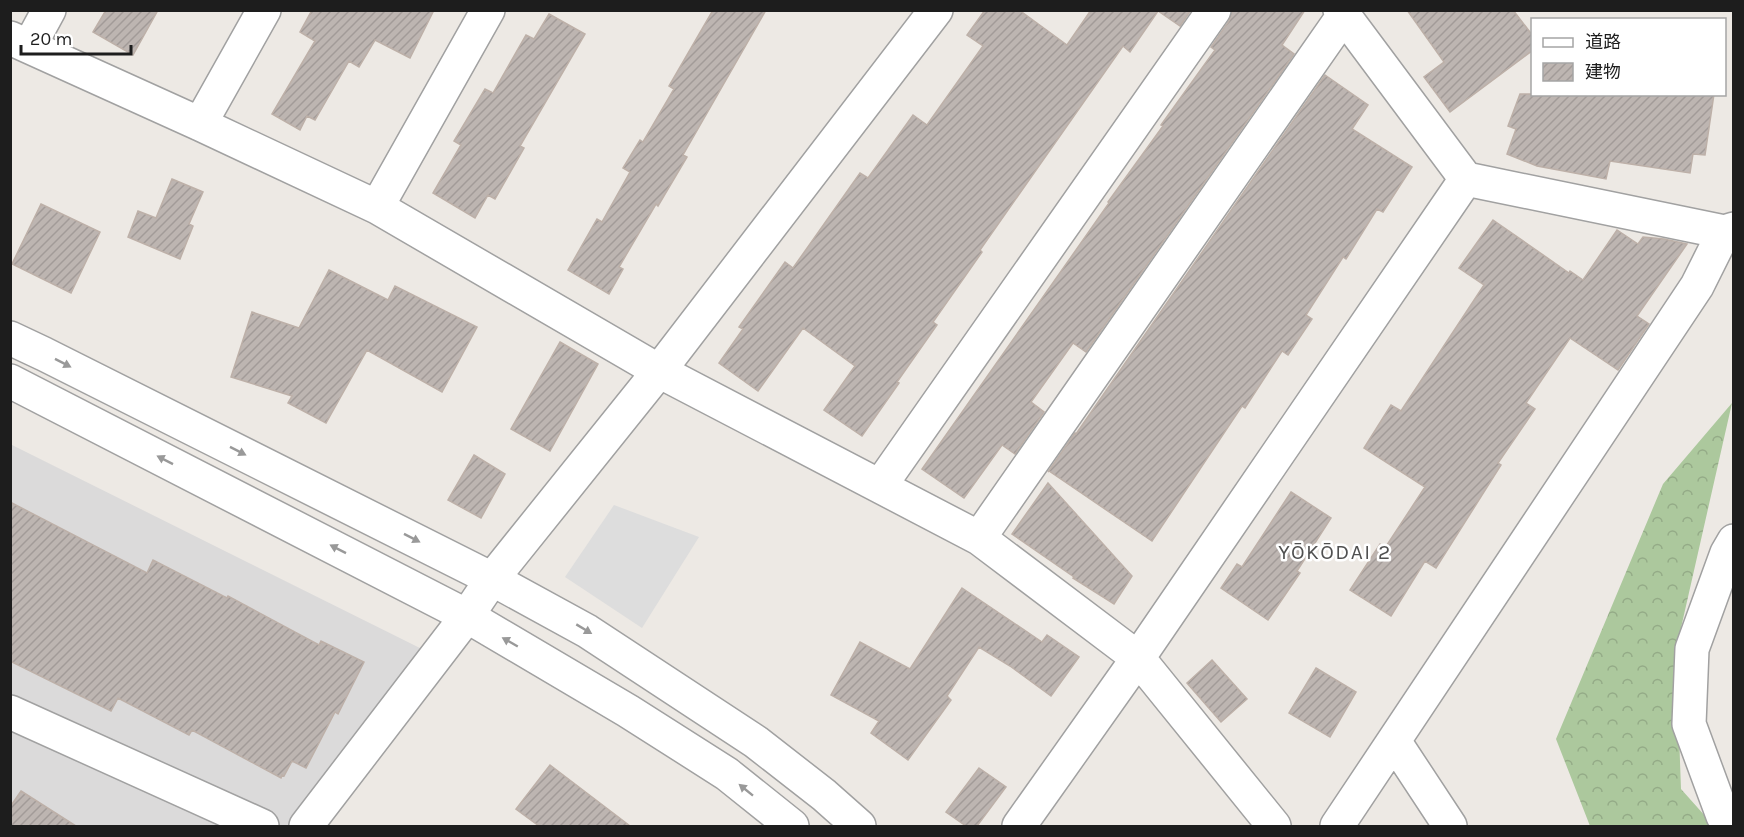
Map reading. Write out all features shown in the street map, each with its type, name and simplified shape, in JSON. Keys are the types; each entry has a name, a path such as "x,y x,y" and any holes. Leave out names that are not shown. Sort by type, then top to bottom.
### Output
{"street":[{"path":"49,10 20,41 377,207 659,371 979,537 1138,658 1274,826"},
{"path":"200,124 264,10"},
{"path":"377,207 488,10"},
{"path":"306,826 492,579 659,371 936,10"},
{"path":"880,486 1214,10"},
{"path":"979,537 1342,13 1466,179 1729,231 1697,286 1337,826"},
{"path":"1019,826 1138,658 1466,179"},
{"path":"10,338 492,579 587,631 756,742 824,795 859,826"},
{"path":"10,381 466,616 628,711 727,774 792,826"},
{"path":"1731,826 1723,816 1689,724 1692,649 1727,553 1734,541"},
{"path":"10,712 262,826"},
{"path":"1395,741 1450,826"}],"shaded area":[{"path":"10,444 436,656 306,826 11,826"},
{"path":"614,505 699,537 642,628 565,577"}],"green space":[{"path":"1732,403 1676,650 1681,789 1714,826 1590,826 1556,739 1663,484"}],"building":[{"path":"106,10 158,10 133,55 93,32"},
{"path":"312,10 434,10 410,58 375,40 359,67 349,61 315,120 307,116 300,130 272,114 315,41 300,32"},
{"path":"713,10 766,10 683,155 687,157 619,267 623,269 609,294 568,270 597,219 602,222 630,172 623,168 640,140 643,142 674,89 669,86"},
{"path":"985,10 1019,10 1067,45 1091,10 1191,10 1180,26 1158,11 1130,52 1123,46 980,250 982,252 933,322 937,325 862,436 824,410 855,366 803,328 758,391 719,363 743,329 739,327 785,262 793,268 860,173 868,178 913,115 927,125 983,46 967,35"},
{"path":"1233,10 1305,10 1282,45 1294,54 1086,352 1073,343 1031,402 1044,412 1015,454 1002,445 964,498 922,469 1215,50 1211,47 1229,21"},
{"path":"1407,10 1513,10 1531,33 1531,51 1450,112 1424,77 1444,62"},
{"path":"549,14 585,34 520,146 524,148 495,199 488,195 475,218 433,193 461,145 454,141 485,89 493,93 526,35 534,39"},
{"path":"1325,75 1368,105 1352,129 1412,167 1383,212 1377,209 1346,259 1343,257 1306,315 1312,319 1288,355 1282,351 1245,408 1242,406 1152,541 1048,472"},
{"path":"1520,94 1531,94 1531,96 1714,96 1705,155 1693,154 1690,173 1610,161 1606,179 1537,166 1507,154 1516,129 1508,126"},
{"path":"172,179 203,192 189,224 193,226 180,259 128,237 138,211 156,218"},
{"path":"41,204 100,232 71,293 12,264"},
{"path":"1493,220 1569,273 1570,271 1583,280 1617,230 1638,244 1643,237 1687,244 1637,316 1649,324 1618,370 1570,338 1526,403 1535,409 1498,463 1501,465 1436,568 1425,561 1391,616 1350,590 1380,544 1385,548 1425,487 1364,448 1391,405 1401,411 1484,285 1459,268"},
{"path":"329,270 388,300 395,286 477,327 442,392 367,350 326,423 288,403 292,396 231,377 252,312 299,328"},
{"path":"560,342 598,364 550,451 511,429"},
{"path":"474,455 505,474 481,518 448,500"},
{"path":"1048,483 1132,576 1114,604 1012,534"},
{"path":"1291,492 1331,518 1297,571 1300,573 1268,620 1221,588 1237,564 1242,567"},
{"path":"10,502 147,573 153,560 227,598 228,596 319,645 321,641 364,662 338,714 335,712 306,768 292,761 281,778 192,730 189,735 118,698 111,711 10,661"},
{"path":"962,588 1042,642 1047,635 1079,657 1051,696 979,647 947,696 951,700 908,760 871,733 879,721 831,695 860,642 910,669"},
{"path":"1212,660 1247,699 1221,722 1187,683"},
{"path":"1316,668 1356,692 1330,737 1289,713"},
{"path":"550,765 630,826 539,826 516,809"},
{"path":"979,768 1006,787 977,826 966,826 946,812"},
{"path":"21,791 76,826 10,826 10,807"}],"district":[{"name":"YŌKŌDAI 2","path":"1335,552"}]}
